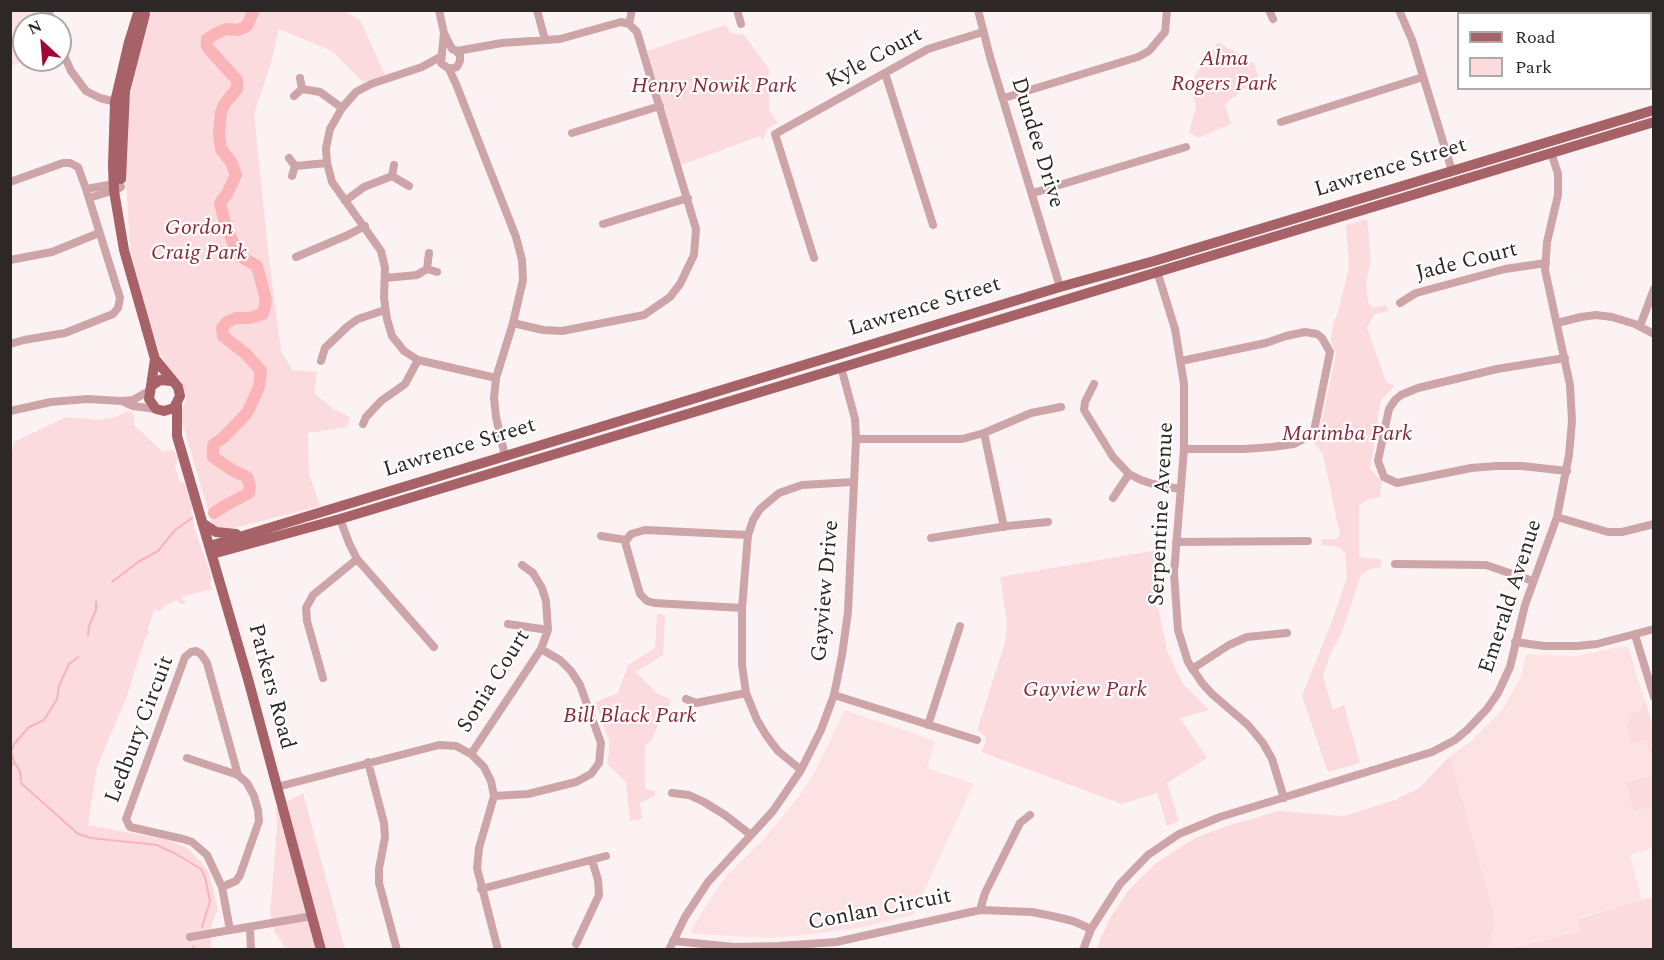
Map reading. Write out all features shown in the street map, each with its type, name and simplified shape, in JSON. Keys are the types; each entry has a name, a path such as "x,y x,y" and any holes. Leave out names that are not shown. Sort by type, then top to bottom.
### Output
{"main road":[{"path":"140,10 129,42 119,103 116,187 120,227 130,277 155,359 180,392 177,405 169,411 158,410 150,403 155,359"},
{"path":"119,103 146,10"},
{"name":"Lawrence Street","path":"1549,148 1653,110"},
{"name":"Lawrence Street","path":"211,550 340,519 507,462 839,361 1064,299 1156,266 1549,148 1653,122"},
{"name":"Lawrence Street","path":"839,361 1060,287 1156,266"},
{"path":"1060,287 1064,299"},
{"path":"150,389 160,380 171,381"},
{"name":"Parkers Road","path":"177,405 177,436 219,578 321,950"},
{"name":"Parkers Road","path":"158,410 177,436"},
{"name":"Lawrence Street","path":"247,540 334,507 507,462"},
{"path":"334,507 340,519"},
{"path":"202,523 216,532 247,540"},
{"path":"219,578 227,557 247,540"}],"street":[{"path":"440,10 456,84 516,237 522,260 523,280 496,378 496,417 507,462"},
{"path":"537,10 545,40"},
{"path":"629,24 632,10"},
{"path":"737,10 741,24"},
{"name":"Dundee Drive","path":"978,10 1060,287"},
{"path":"1004,98 1138,57 1149,51 1165,32 1167,10"},
{"path":"1269,10 1274,19"},
{"path":"1399,10 1412,40 1454,176"},
{"path":"496,378 418,360 404,351 392,336 385,310 385,278 381,251 332,182 326,148 330,129 342,108 356,92 371,84 479,48 501,43 560,39 621,22 629,24 637,32 688,198 696,229 694,255 680,284 659,306 644,315 562,331 543,330 513,323"},
{"name":"Kyle Court","path":"814,258 775,134 927,49 983,33"},
{"path":"72,72 86,91 92,95 119,103"},
{"path":"885,73 933,225"},
{"path":"1281,122 1423,77"},
{"path":"300,78 302,89"},
{"path":"302,89 320,92 342,108"},
{"path":"294,96 302,89"},
{"path":"572,133 660,106"},
{"path":"1033,193 1186,147"},
{"name":"Emerald Avenue","path":"1083,950 1091,930 1120,884 1138,864 1158,848 1197,825 1424,756 1455,740 1480,717 1498,693 1510,667 1533,581 1557,517 1567,471 1572,421 1570,385 1547,284 1547,242 1558,195 1558,174 1549,148"},
{"path":"292,176 292,162 327,163"},
{"path":"10,182 66,163 78,167 120,298 120,304 113,314 65,333 10,344"},
{"path":"392,176 394,165"},
{"path":"345,201 364,187 392,176"},
{"path":"392,176 409,186"},
{"path":"86,189 116,187"},
{"path":"89,198 116,187"},
{"path":"603,224 688,198"},
{"path":"296,257 348,236 365,226"},
{"path":"10,260 52,252 99,232"},
{"path":"427,269 429,253"},
{"name":"Jade Court","path":"1400,303 1416,293 1505,269 1546,263"},
{"name":"Serpentine Avenue","path":"1156,266 1175,329 1181,361 1185,407 1174,603 1178,630 1192,669 1212,694 1257,734 1272,759 1284,798"},
{"path":"385,278 417,275 427,269 437,272"},
{"path":"1641,326 1653,288"},
{"path":"321,361 325,348 348,326 358,319 385,310"},
{"path":"1557,323 1596,315 1624,320 1641,326 1653,334"},
{"path":"1181,361 1266,343 1305,332 1311,332 1322,338 1330,352 1314,431 1308,438 1294,444 1254,449 1184,449"},
{"path":"1565,358 1497,369 1419,388 1401,395 1389,409 1378,461 1384,477 1396,483 1471,468 1496,466 1522,466 1567,471"},
{"path":"363,424 366,417 381,401 405,384 418,360"},
{"name":"Gayview Drive","path":"671,945 685,917 708,882 777,805 801,770 821,730 834,695 848,612 856,438 855,419 839,361"},
{"path":"1094,384 1085,402 1084,410 1113,458 1129,474 1153,484 1180,489"},
{"path":"10,413 69,400 133,400 150,389"},
{"path":"122,401 134,406 158,410"},
{"path":"856,438 962,439 984,433 1031,413 1061,407"},
{"path":"984,433 1004,527"},
{"path":"1113,498 1129,474"},
{"path":"801,770 778,751 766,735 746,693 742,665 742,608 748,535 760,509 779,493 802,486 853,482"},
{"path":"1557,517 1608,532 1622,532 1653,524"},
{"path":"340,519 357,559 434,647"},
{"path":"931,538 1048,522"},
{"path":"626,540 631,534 645,530 748,535"},
{"path":"602,536 626,540"},
{"path":"626,540 640,594 647,601 742,608"},
{"path":"1176,542 1308,542"},
{"path":"323,678 307,621 306,608 313,595 357,559"},
{"path":"1395,564 1486,565 1533,581"},
{"name":"Sonia Court","path":"471,754 541,649 548,630 546,601 542,588 533,573 522,566"},
{"path":"508,624 548,630"},
{"path":"928,724 960,626"},
{"path":"1515,642 1544,646 1576,646 1597,644 1653,629"},
{"path":"1192,669 1229,645 1247,637 1287,633"},
{"path":"1635,635 1653,697"},
{"path":"494,796 528,794 576,782 591,774 599,763 601,743 576,678 560,660 541,649"},
{"name":"Ledbury Circuit","path":"222,887 239,878 259,821 258,810 247,783 238,775 207,663 199,652 191,652 185,657 126,819 130,827 175,836 192,842 207,855 212,861 222,887 231,930"},
{"path":"686,699 696,703 746,693"},
{"path":"834,695 977,740"},
{"path":"277,787 439,745 456,746 471,754 484,767 491,781 494,796 477,858 477,868 498,950"},
{"path":"187,758 238,775"},
{"path":"368,762 384,823 385,837 379,869 379,883 397,950"},
{"path":"672,793 689,795 704,802 751,835"},
{"path":"980,910 985,893 1020,823 1030,815"},
{"path":"482,889 606,856"},
{"path":"576,944 599,895 598,880 592,860"},
{"name":"Conlan Circuit","path":"671,945 779,946 836,942 980,910 1032,912 1082,924 1091,930"},
{"path":"190,938 312,916"},
{"path":"249,927 251,950"}],"shaded area":[{"path":"11,10 38,11 12,12 11,66"},
{"path":"1624,646 1629,649 1653,729 1653,848 1630,855 1642,901 1577,918 1580,931 1507,949 1490,949 1495,918 1450,756 1470,742 1502,710 1521,677 1525,657 1528,654 1577,656"},
{"path":"845,710 935,741 927,768 973,785 913,915 854,929 770,938 693,934 691,930 728,874 763,840 798,798 813,775"}],"green space":[{"name":"Gordon Craig Park","path":"342,10 360,20 385,75 363,82 332,51 279,29 271,63 254,114 281,351 292,370 317,372 314,393 333,409 350,417 347,427 308,433 309,475 320,506 226,530 212,524 180,415 186,399 184,390 180,380 170,371 160,353 145,310 130,248 124,148 135,59 151,11"},
{"name":"Henry Nowik Park","path":"725,25 731,33 744,35 769,69 769,110 777,123 767,129 763,140 760,136 681,165 647,51"},
{"name":"Alma Rogers Park","path":"1218,42 1254,63 1258,77 1225,104 1231,124 1198,138 1189,132 1196,106 1192,92 1195,75"},
{"name":"Marimba Park","path":"1367,219 1371,259 1366,283 1368,302 1373,308 1386,305 1389,311 1374,314 1367,328 1386,382 1395,386 1381,400 1370,469 1382,481 1380,497 1367,500 1359,505 1359,557 1381,559 1381,567 1370,569 1361,575 1342,632 1330,655 1323,676 1333,710 1344,705 1360,763 1328,772 1302,696 1347,577 1345,552 1338,547 1321,545 1322,539 1336,539 1340,535 1323,454 1312,441 1319,431 1336,354 1331,341 1333,324 1349,266 1346,225"},
{"path":"127,411 134,415 134,425 163,452 172,450 176,453 178,459 175,467 179,480 185,484 192,506 195,530 212,578 210,584 212,589 181,597 186,603 181,604 177,600 160,611 154,610 148,629 149,633 145,638 127,696 97,767 88,825 168,840 186,847 202,863 209,873 218,908 211,926 211,949 11,949 11,457 14,442 66,417 99,420 116,417"},
{"name":"Gayview Park","path":"1164,549 1157,602 1167,651 1183,684 1209,710 1180,718 1207,758 1167,783 1179,821 1167,826 1157,793 1122,804 981,752 986,741 985,736 977,730 1005,643 1007,623 1000,577"},
{"name":"Bill Black Park","path":"657,614 665,614 663,655 636,672 657,693 670,699 671,702 663,713 651,741 645,746 645,789 655,791 655,796 640,803 642,819 630,821 626,782 607,764 609,741 595,702 618,693 628,665 655,648"},
{"path":"1646,702 1653,729 1653,762 1646,739 1632,744 1627,727 1630,714 1643,710 1642,703"},
{"path":"1450,756 1495,918 1490,949 1096,949 1111,916 1128,891 1156,863 1195,838 1278,811 1344,816 1395,800 1419,788"},
{"path":"1653,775 1653,806 1634,811 1626,783"},
{"path":"303,793 345,949 286,949 275,933 270,913 277,827 276,808"},
{"path":"1653,897 1653,949 1507,949 1580,931 1577,919"}],"waterway":[{"path":"214,513 249,493 250,486 247,477 213,457 213,445 247,413 259,387 261,371 246,354 223,336 222,328 227,322 236,318 249,318 263,314 266,300 257,266 238,255 225,223 220,203 236,175 231,162 221,149 219,134 221,112 225,103 237,89 237,80 207,47 207,39 226,29 238,30 247,26 254,10"},
{"path":"112,582 138,562 158,551 175,530 192,518"},
{"path":"88,636 89,626 96,610 96,602"},
{"path":"10,768 14,762 11,752 14,744 29,727 44,720 57,699 59,686 69,664 78,657"},
{"path":"14,762 20,771 21,783 78,834 91,838 157,845 201,869 210,901 202,927"},
{"path":"191,950 194,946"}]}
